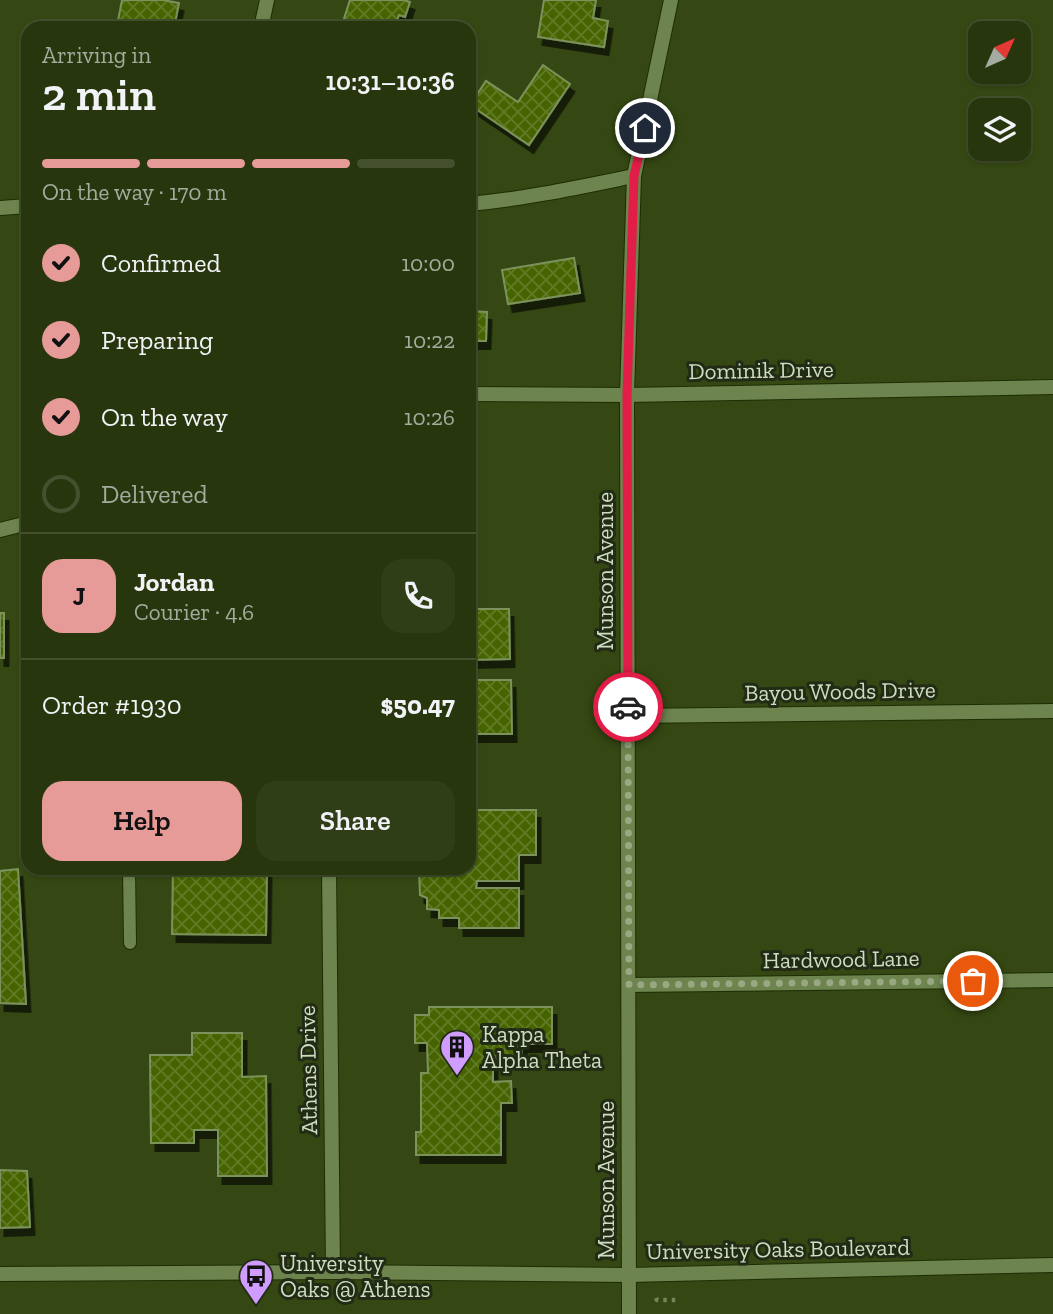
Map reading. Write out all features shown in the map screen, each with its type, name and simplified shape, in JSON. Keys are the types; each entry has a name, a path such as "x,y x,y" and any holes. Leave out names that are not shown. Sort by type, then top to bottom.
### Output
{"street":[{"path":"262,21 267,0"},
{"name":"Munson Avenue","path":"629,1314 627,395 634,176 671,0"},
{"path":"476,203 574,189 634,176"},
{"path":"0,208 21,206"},
{"name":"Dominik Drive","path":"476,394 627,395 1053,387"},
{"path":"0,530 21,525"},
{"name":"Bayou Woods Drive","path":"628,716 1053,710"},
{"name":"Athens Drive","path":"329,875 333,1272"},
{"name":"Hardwood Lane","path":"629,985 1053,979"},
{"name":"University Oaks Boulevard","path":"0,1274 333,1272 629,1275 1053,1265"}],"lane":[{"path":"129,875 130,943"}],"path":[{"path":"656,1298 678,1300"}],"building":[{"path":"122,0 163,0 179,3 175,21 118,21"},
{"path":"350,0 410,2 405,17 399,15 397,21 343,21"},
{"path":"544,0 596,0 593,18 608,21 604,47 538,37"},
{"path":"543,65 570,84 529,145 476,109 476,96 486,81 518,102"},
{"path":"574,258 580,293 508,304 502,270"},
{"path":"476,311 487,312 486,341 476,341"},
{"path":"476,609 509,609 510,659 476,660"},
{"path":"0,613 4,613 4,658 0,658"},
{"path":"476,680 511,680 512,734 476,734"},
{"path":"476,810 536,810 536,855 519,855 519,881 477,881 476,888 519,888 519,928 459,928 459,918 439,918 439,910 427,909 427,898 420,895 419,875 476,875"},
{"path":"18,869 26,1004 0,1003 0,871"},
{"path":"173,875 267,875 266,935 172,934"},
{"name":"Kappa Alpha Theta","path":"429,1007 552,1007 552,1044 522,1044 522,1059 493,1059 493,1082 511,1081 512,1103 501,1103 501,1155 416,1155 416,1132 421,1132 421,1073 428,1073 427,1043 415,1043 415,1015 429,1015"},
{"path":"192,1033 242,1033 242,1077 266,1076 267,1176 218,1176 218,1130 194,1130 194,1143 151,1143 150,1055 192,1055"},
{"path":"0,1170 27,1171 30,1227 0,1228"}],"way so far":[{"path":"628,707 629,985 973,981"}],"place":[{"name":"Kappa Alpha Theta","path":"457,1077"},
{"name":"University Oaks @ Athens","path":"256,1306"}],"route":[{"path":"628,707 627,395 634,176 645,128"}]}
